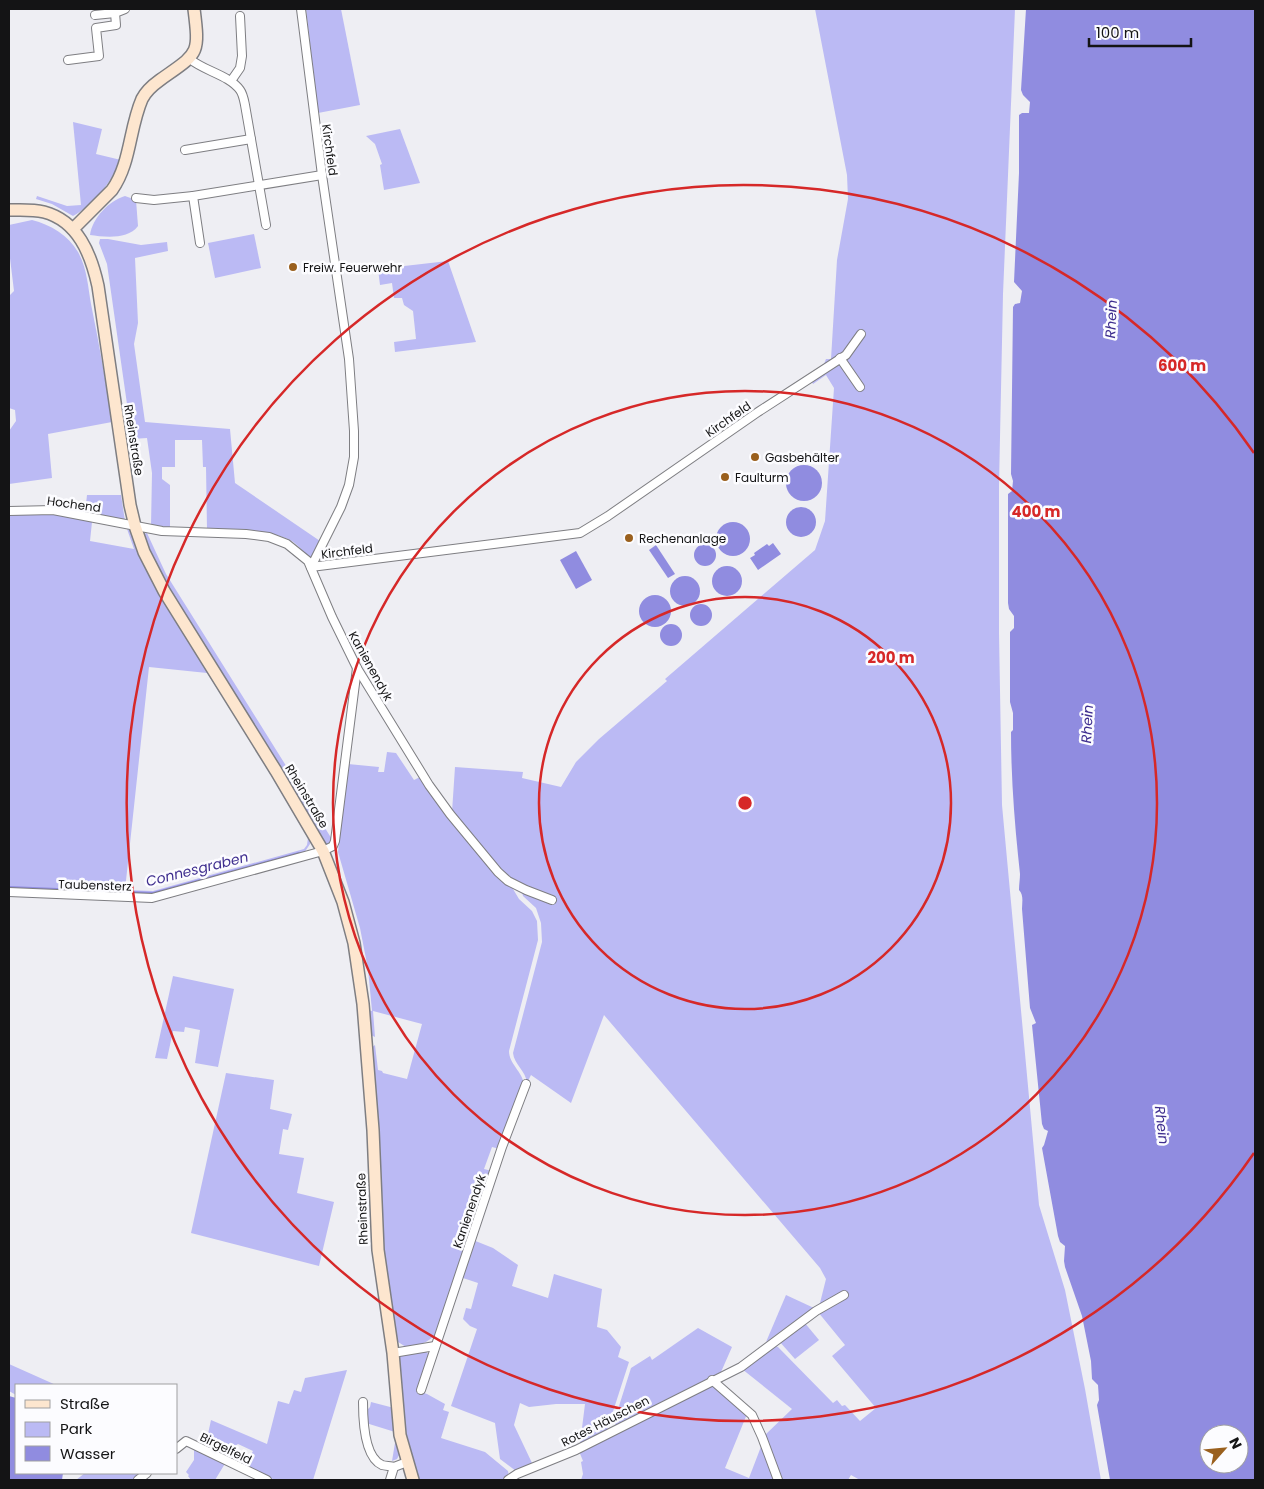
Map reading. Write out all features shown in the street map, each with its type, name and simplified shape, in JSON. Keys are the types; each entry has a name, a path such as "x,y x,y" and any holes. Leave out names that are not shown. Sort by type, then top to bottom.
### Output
{"main road":[{"path":"73,229 117,183 125,164 144,95 156,83 190,59 195,52 197,44 194,9"},
{"name":"Rheinstraße","path":"9,210 45,212 65,222 79,236 87,250 94,268 130,505 144,552 164,591 324,851 343,902 352,935 363,1004 373,1130 378,1250 393,1353 400,1435 413,1480"}],"street":[{"path":"68,60 99,56 94,12 115,13 125,9"},
{"name":"Kirchfeld","path":"301,9 322,175 349,359 353,402 354,457 349,485 311,567"},
{"path":"96,28 116,25 115,13"},
{"path":"231,82 240,68 242,56 240,16"},
{"path":"190,59 198,66 231,82 241,91 266,225"},
{"path":"185,150 251,139"},
{"path":"136,198 154,200 192,196 322,175"},
{"path":"192,196 200,243"},
{"name":"Kirchfeld","path":"311,567 580,533 616,511 758,412 846,354 861,334"},
{"path":"840,358 860,387"},
{"name":"Hochend","path":"9,512 54,510 135,526"},
{"name":"Kanienendyk","path":"135,526 162,531 246,534 269,537 287,544 308,561 357,668 429,784 450,814 508,881 552,900"},
{"path":"324,851 333,846 336,841 357,668"},
{"name":"Taubensterz","path":"9,892 152,898 324,851"},
{"name":"Kanienendyk","path":"421,1390 502,1147 526,1084"},
{"name":"Rotes Häuschen","path":"508,1480 517,1474 576,1450 741,1367 816,1310 844,1295"},
{"path":"393,1353 435,1346"},
{"path":"712,1380 752,1415 778,1480"},
{"path":"363,1402 364,1430 375,1459 382,1464 394,1467 407,1462"},
{"name":"Birgelfeld","path":"178,1447 186,1441 267,1480"},
{"path":"390,1480 394,1467"}],"green space":[{"path":"306,9 341,9 360,105 318,113"},
{"path":"815,9 1015,9 1003,294 999,485 1002,805 1039,1205 1065,1290 1101,1480 860,1480 851,1475 848,1480 780,1480 764,1436 792,1409 742,1369 773,1345 778,1347 833,1403 837,1400 842,1406 845,1405 860,1421 876,1408 832,1356 845,1345 818,1312 817,1306 820,1303 826,1279 820,1268 604,1015 571,1103 531,1075 527,1083 525,1075 515,1061 513,1053 542,942 541,923 536,908 523,896 521,889 508,878 452,812 455,767 523,772 522,778 561,787 576,762 599,739 667,681 665,679 815,550 825,521 834,388 826,375 813,384 808,375 824,364 826,359 831,359 837,260 848,199 847,175"},
{"path":"73,122 102,129 96,154 121,160 102,192 73,216 52,204 36,199 37,196 67,206 81,205"},
{"path":"400,129 420,183 384,190 380,165 382,164 375,144 366,136"},
{"path":"125,196 136,200 138,226 122,236 90,235 98,216 113,201"},
{"path":"32,220 52,228 64,236 74,246 81,258 87,278 112,422 48,434 52,478 9,484 9,431 16,421 15,410 9,408 9,296 14,291 9,250 9,225"},
{"path":"254,234 261,268 215,278 208,243"},
{"path":"100,239 141,245 167,242 168,251 135,258 138,323 134,344 145,422 230,429 235,483 320,541 311,559 294,543 278,535 248,530 207,529 206,467 203,467 202,440 175,440 175,467 162,467 162,479 170,485 170,527 151,526 152,473 147,438 132,439 107,264 99,243"},
{"path":"448,261 476,342 395,352 394,342 416,339 413,311 404,305 402,298 394,298 392,283 380,285 378,269"},
{"path":"87,495 121,495 125,521 85,513"},
{"path":"9,514 54,514 92,522 90,541 134,549 127,529 132,531 311,838 310,844 304,853 153,894 9,888","holes":["149,667 207,673 249,738 308,838 307,845 304,849 153,891 125,890"]},
{"path":"147,533 166,574 330,836 333,841 331,845 326,845 168,593 151,562 143,534"},
{"path":"387,752 396,753 414,780 420,777 510,884 519,899 532,911 537,921 538,940 509,1051 511,1060 521,1075 524,1084 500,1149 492,1147 484,1169 492,1171 440,1329 425,1342 406,1347 395,1340 382,1258 371,1048 375,1045 378,1070 407,1079 422,1024 373,1011 375,1037 369,1034 367,1010 372,1011 368,969 360,928 338,852 348,764 379,767 378,772 384,772"},
{"path":"173,976 234,989 218,1067 195,1063 200,1030 185,1027 184,1032 173,1031 167,1059 155,1058"},
{"path":"226,1073 274,1080 270,1109 292,1114 288,1130 283,1129 279,1154 304,1158 297,1193 334,1202 319,1266 191,1233"},
{"path":"473,1240 493,1248 518,1265 512,1286 548,1298 554,1274 602,1289 597,1327 607,1330 621,1347 618,1357 629,1362 607,1430 580,1444 585,1404 556,1404 529,1407 520,1403 514,1425 532,1463 516,1471 500,1459 495,1423 451,1406 477,1329 470,1326 463,1319 466,1308 471,1309 478,1283 460,1277"},
{"path":"786,1295 814,1308 766,1342"},
{"path":"804,1322 819,1340 795,1359 779,1341"},
{"path":"698,1328 732,1347 721,1372 616,1426 614,1422 631,1368 650,1356 652,1360"},
{"path":"425,1351 431,1356 419,1391 445,1404 443,1410 449,1412 441,1438 485,1452 508,1471 509,1476 502,1480 417,1480 404,1437 397,1360 401,1355"},
{"path":"9,1364 54,1384 15,1384 15,1394 9,1391"},
{"path":"347,1370 313,1480 275,1480 247,1467 247,1462 253,1451 238,1444 225,1457 205,1448 211,1420 267,1444 278,1401 289,1404 294,1390 301,1392 305,1378"},
{"path":"712,1384 747,1414 725,1468 749,1478 762,1444 776,1480 581,1480 583,1474 581,1462 583,1461 579,1451"},
{"path":"371,1402 394,1408 400,1453 397,1459 392,1461 395,1432 366,1423 367,1410"},
{"path":"194,1448 226,1462 215,1480 191,1480 188,1476 186,1472 194,1460"},
{"path":"84,1474 142,1474 133,1480 76,1480"}],"water":[{"name":"Rhein","path":"1026,9 1255,9 1255,1480 1110,1480 1097,1405 1099,1400 1098,1385 1092,1379 1091,1361 1082,1316 1065,1267 1065,1246 1060,1242 1058,1236 1042,1148 1048,1131 1044,1129 1042,1124 1032,1025 1036,1023 1030,1008 1022,897 1019,890 1020,874 1012,768 1011,732 1013,730 1013,713 1010,702 1010,632 1014,628 1014,616 1009,609 1008,603 1008,494 1012,491 1013,481 1011,474 1013,307 1015,304 1020,303 1022,291 1014,282 1019,173 1019,115 1029,113 1030,102 1021,90"},
{"path":"804,465 817,470 822,483 817,496 804,501 791,496 786,483 791,470"},
{"path":"801,507 812,511 816,522 812,533 801,537 790,533 786,522 790,511"},
{"path":"733,522 740,523 745,527 749,532 749,546 745,551 740,555 733,556 726,555 721,551 717,546 716,539 717,532 721,527 726,523"},
{"path":"773,543 781,554 758,570 750,558 767,544 769,546"},
{"path":"705,544 713,547 716,555 713,563 705,566 697,563 694,555 697,547"},
{"path":"656,545 675,574 668,578 649,550"},
{"path":"576,551 592,580 576,589 560,560"},
{"path":"727,566 733,567 741,575 741,587 733,595 727,596 721,595 713,587 712,581 713,575 721,567"},
{"path":"685,576 691,577 699,585 699,597 691,605 685,606 679,605 671,597 670,591 671,585 679,577"},
{"path":"655,595 666,600 671,611 666,622 655,627 644,622 639,611 644,600"},
{"path":"701,604 709,607 712,615 709,623 701,626 693,623 690,615 693,607"},
{"path":"671,624 681,631 682,635 675,645 671,646 661,639 660,635 667,625"},
{"path":"9,1396 15,1398 15,1474 63,1474 62,1480 9,1480"}],"waterway":[{"name":"Connesgraben","path":"9,887 153,893 299,853"}],"place":[{"name":"Freiw. Feuerwehr","path":"293,267"},
{"name":"Gasbehälter","path":"755,457"},
{"name":"Faulturm","path":"725,477"},
{"name":"Rechenanlage","path":"629,538"}]}
